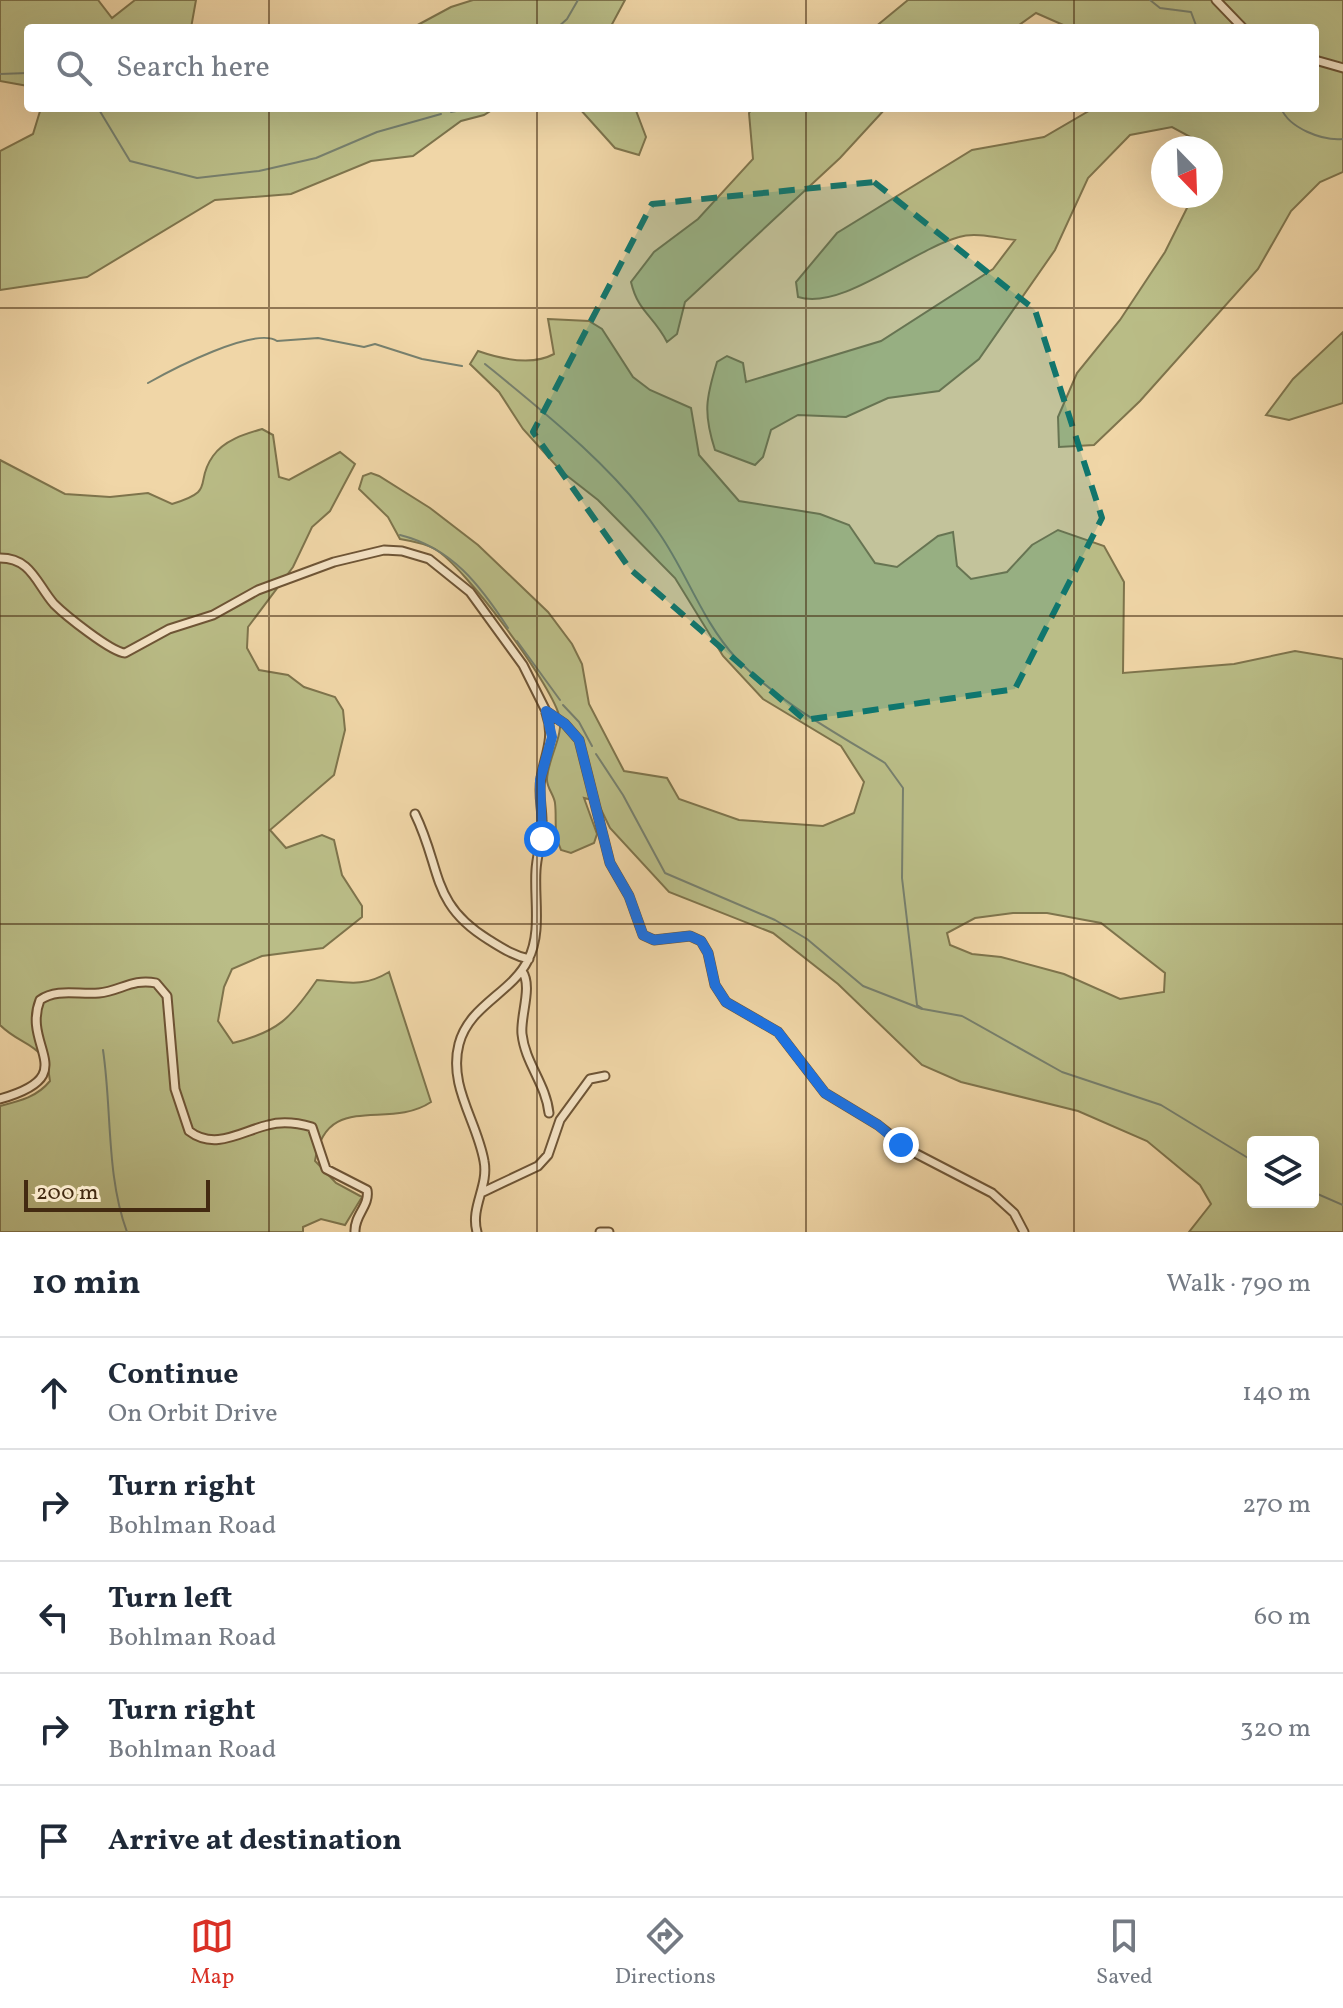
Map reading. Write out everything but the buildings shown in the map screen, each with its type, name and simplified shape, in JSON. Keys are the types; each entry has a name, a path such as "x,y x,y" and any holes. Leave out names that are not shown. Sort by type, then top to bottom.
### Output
{"street":[{"path":"1216,0 1239,24"},
{"path":"1319,61 1343,68"},
{"path":"0,558 25,564 58,607 112,650 125,653 169,629 213,615 258,590 334,562 384,550 418,554 449,572 470,592 523,665 546,711 552,737 540,780 543,824 535,881 535,940 522,971 472,1017 456,1056 463,1101 481,1140 486,1170 483,1192 476,1208 477,1232"},
{"path":"546,711 565,724 579,740 610,863 629,896 643,935 654,940 690,936 701,941 708,953 715,985 726,1002 778,1032 825,1093 878,1125 911,1151 1002,1200 1014,1213 1024,1232"},
{"path":"415,814 441,888 455,915 508,951 529,959"},
{"path":"522,971 526,979 521,1031 524,1047 545,1090 549,1113"},
{"path":"0,1099 32,1089 42,1079 45,1065 37,1011 40,1000 57,993 103,993 129,982 156,983 167,996 175,1089 189,1131 216,1140 270,1124 312,1127 326,1169 367,1190 368,1200 355,1221 355,1232"},
{"path":"483,1192 538,1166 548,1155 560,1120 580,1091 590,1079 605,1076"},
{"path":"600,1232 609,1232"}],"highlighted area":[{"path":"874,182 1035,310 1102,518 1015,689 805,720 630,569 533,432 652,204"}],"green space":[{"path":"0,0 98,0 112,18 135,0 196,0 192,24 24,24 24,85 0,81"},
{"path":"473,0 625,0 612,24 419,24 451,7"},
{"path":"908,0 1343,0 1343,172 1320,182 1291,211 1258,269 1140,401 1094,445 1059,447 1058,417 1077,373 1120,320 1165,252 1187,208 1223,208 1223,136 1189,136 1172,127 1130,135 1088,178 1055,250 979,359 939,391 888,398 846,417 798,415 771,430 763,457 755,465 715,450 707,406 717,362 727,356 743,363 746,382 881,341 993,269 1015,240 965,236 940,244 856,288 816,299 798,297 796,282 837,233 972,150 1044,137 1087,112 1319,112 1319,24 1061,24 1036,13 1021,24 879,24"},
{"path":"40,112 489,112 461,121 413,156 371,161 291,194 215,200 87,277 0,290 0,151 33,134"},
{"path":"583,112 637,112 646,137 639,155 615,148"},
{"path":"882,112 840,158 685,302 677,334 667,342 642,307 631,282 654,252 698,219 753,159 749,113"},
{"path":"548,319 589,321 602,329 633,377 650,390 691,408 699,455 739,501 820,514 849,525 875,563 897,567 938,536 953,532 957,566 971,579 1007,572 1032,545 1058,530 1104,546 1124,582 1123,673 1234,664 1295,651 1343,659 1343,1232 1189,1232 1211,1204 1200,1185 1147,1141 1078,1111 961,1082 922,1065 838,984 773,933 669,892 610,828 597,801 584,798 597,834 594,843 571,853 561,850 556,832 555,803 547,780 560,730 559,715 552,699 485,600 435,549 400,539 388,517 359,489 363,476 371,473 379,476 430,508 478,545 548,612 572,644 582,664 589,704 624,771 667,778 679,799 739,820 823,826 854,813 864,782 841,746 763,699 723,656 675,578 598,500 561,471 523,429 499,392 470,364 478,351 506,359 545,358 554,354","holes":["1047,913 1101,923 1165,973 1164,992 1120,999 1064,974 1001,957 972,954 950,945 947,933 975,918"]},
{"path":"1343,332 1343,403 1289,420 1266,415 1293,379"},
{"path":"262,429 273,435 279,477 289,480 340,452 355,464 330,511 312,527 293,567 248,627 247,648 259,670 288,675 304,687 335,697 343,710 345,730 334,775 270,830 286,848 322,835 334,840 342,875 362,906 362,917 323,948 262,956 232,969 224,987 218,1021 233,1043 248,1039 282,1022 317,980 362,982 389,972 431,1102 414,1110 345,1119 332,1126 321,1139 315,1161 336,1183 362,1197 345,1225 321,1219 303,1227 303,1232 0,1232 0,1106 34,1095 50,1081 48,1068 38,1052 0,1025 0,460 65,494 110,497 148,493 172,504 200,490 207,466 223,446 235,438"}],"waterway":[{"path":"561,24 578,0"},
{"path":"1150,0 1160,8 1191,12 1196,24"},
{"path":"0,74 24,73"},
{"path":"100,112 130,161 197,178 259,171 316,158 377,132 441,114"},
{"path":"1283,112 1291,122 1307,132 1343,139"},
{"path":"148,383 233,344 266,338 277,341 318,338 364,347 375,344 422,359 462,366"},
{"path":"485,364 601,464 642,510 678,564 704,613 736,658 788,702 885,763 903,788 902,878 917,1005 923,1009 962,1016 1062,1072 1161,1105 1247,1157"},
{"path":"400,535 435,549 463,570 487,597 508,628"},
{"path":"517,641 560,700"},
{"path":"563,705 579,722 592,746"},
{"path":"596,754 623,795 665,873 775,920 807,939 863,986 922,1009"},
{"path":"103,1050 116,1188 127,1232"},
{"path":"1319,1195 1343,1205"}],"route":[{"path":"542,839 540,780 552,737 546,711 550,717 565,724 579,740 586,779 610,863 629,896 643,935 654,940 690,936 701,941 708,953 715,985 726,1002 778,1032 825,1093 861,1113 901,1145"}]}
